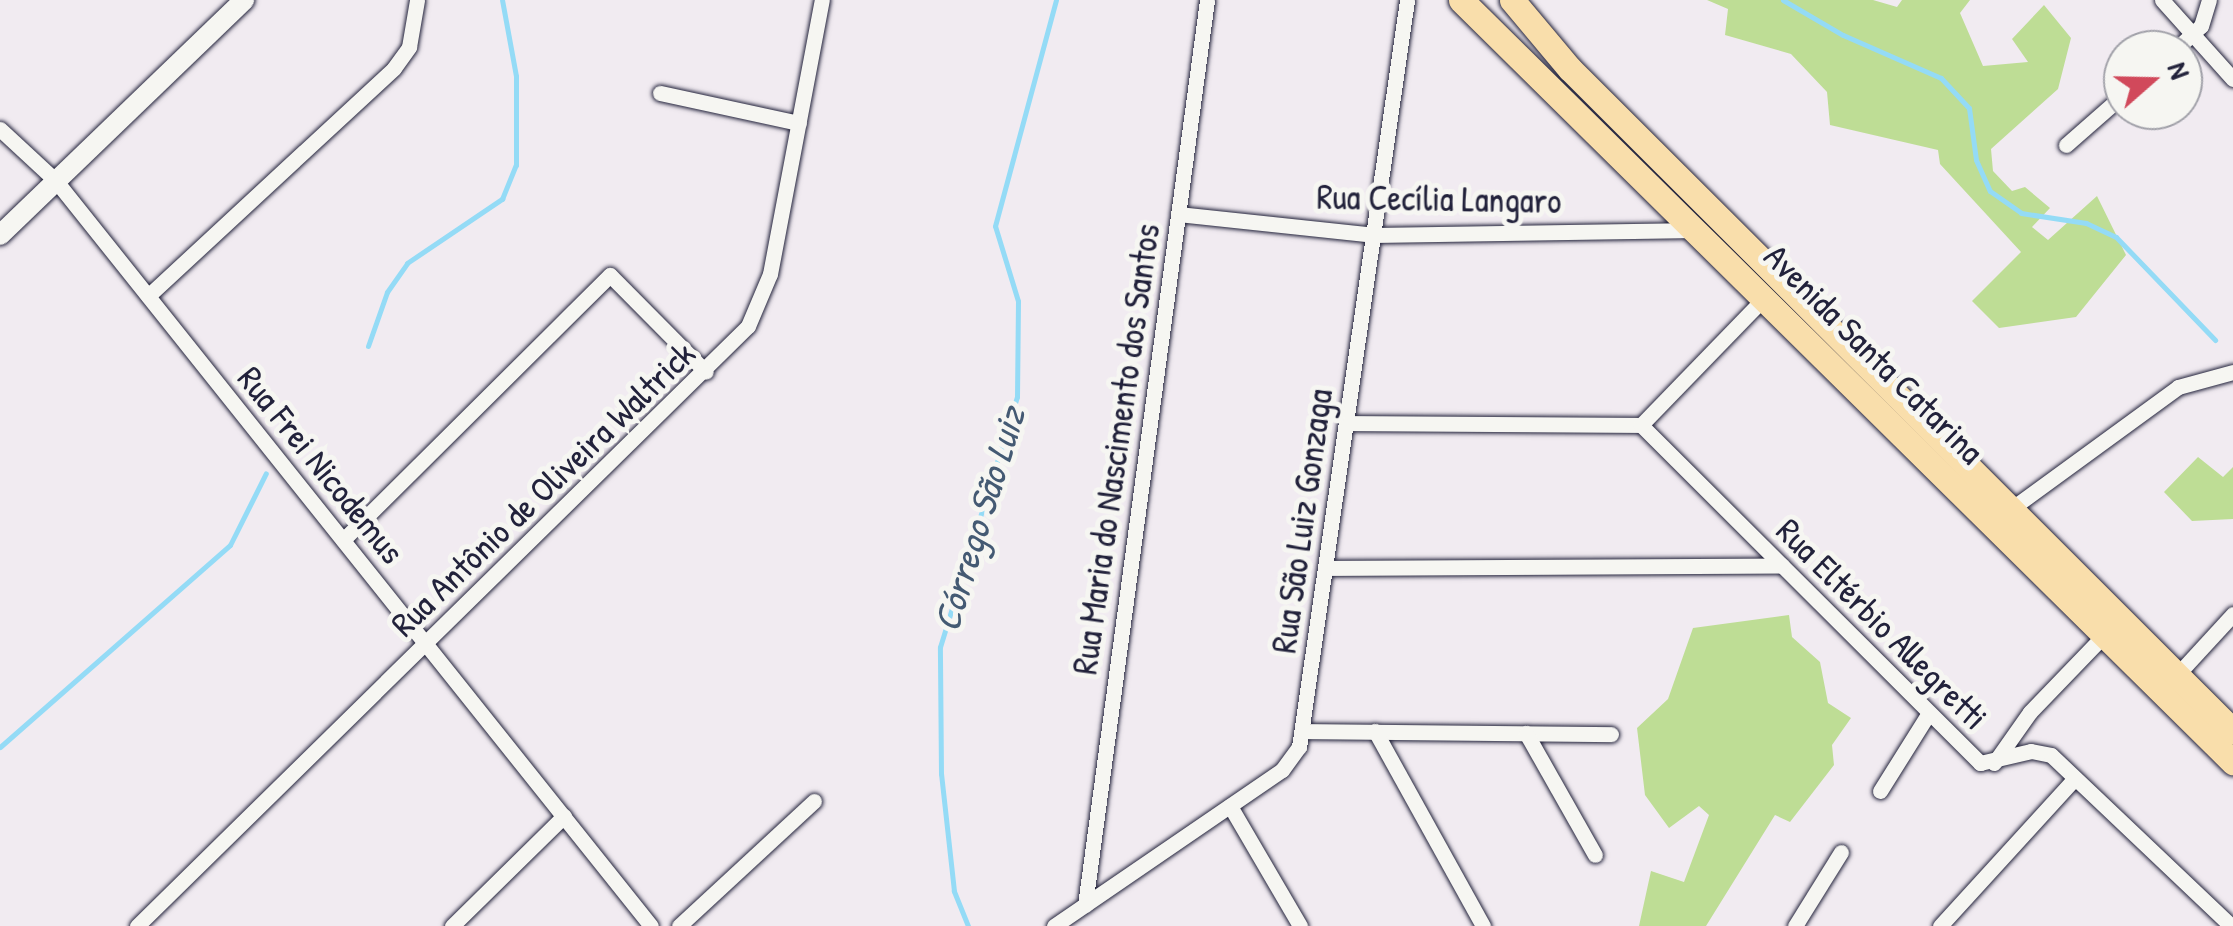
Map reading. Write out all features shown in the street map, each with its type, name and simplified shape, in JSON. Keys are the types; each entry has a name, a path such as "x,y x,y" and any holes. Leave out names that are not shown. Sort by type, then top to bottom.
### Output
{"main road":[{"name":"Avenida Santa Catarina","path":"1462,0 1766,296 2233,762"},
{"name":"Avenida Santa Catarina","path":"1516,1 1570,69 2233,731"}],"street":[{"path":"0,235 244,0"},
{"path":"148,296 394,68 415,30 417,0"},
{"name":"Rua Antônio de Oliveira Waltrick","path":"137,926 706,372 762,304 822,0"},
{"name":"Rua Maria do Nascimento dos Santos","path":"1085,905 1207,0"},
{"name":"Rua São Luiz Gonzaga","path":"1054,926 1073,921 1085,905 1292,762 1303,730 1407,0"},
{"path":"2162,0 2188,30"},
{"path":"2194,30 2209,0"},
{"path":"2203,47 2233,78"},
{"path":"660,93 799,123"},
{"path":"2066,145 2103,113"},
{"name":"Rua Frei Nicodemus","path":"0,129 56,181 652,926"},
{"name":"Rua Cecília Langaro","path":"1178,214 1373,235 1699,230"},
{"path":"343,540 610,275 706,372"},
{"path":"1346,423 1641,425 1766,296"},
{"path":"2011,509 2178,387 2233,372"},
{"name":"Rua Eltérbio Allegretti","path":"1641,425 1980,763 2040,750 2075,778 2231,926"},
{"path":"1326,568 1782,566"},
{"path":"2177,675 2233,614"},
{"path":"1994,763 2030,712 2105,634"},
{"path":"1880,791 1929,713"},
{"path":"1303,730 1611,734"},
{"path":"1376,732 1483,926"},
{"path":"1526,733 1596,856"},
{"path":"1940,926 2075,778"},
{"path":"680,926 814,801"},
{"path":"1230,806 1300,926"},
{"path":"452,926 564,816"},
{"path":"1794,926 1841,852"}],"green space":[{"path":"1707,0 1873,0 1897,7 1902,0 1970,0 1960,13 1983,66 2028,62 2012,39 2044,5 2071,38 2058,89 1991,149 1993,171 2012,191 2025,187 2050,208 2032,227 2048,240 2097,196 2126,255 2076,317 1999,328 1972,301 2021,252 1940,164 1938,150 1830,125 1827,92 1791,54 1725,35 1728,9"},
{"path":"2198,457 2223,477 2233,467 2233,519 2192,521 2164,492"},
{"path":"1789,615 1792,637 1820,662 1828,703 1851,718 1832,745 1834,765 1790,822 1775,815 1706,926 1639,926 1651,871 1684,882 1709,815 1699,806 1669,828 1645,795 1637,728 1668,699 1693,628"}],"waterway":[{"path":"368,346 387,292 407,263 502,199 516,165 516,76 502,0"},
{"name":"Córrego São Luiz","path":"968,926 954,891 941,774 940,647 1017,397 1018,301 995,226 1056,0"},
{"path":"1783,0 1843,35 1941,78 1969,108 1976,160 1990,191 2021,213 2086,223 2116,237 2215,340"},
{"path":"0,747 230,545 266,473"}]}
